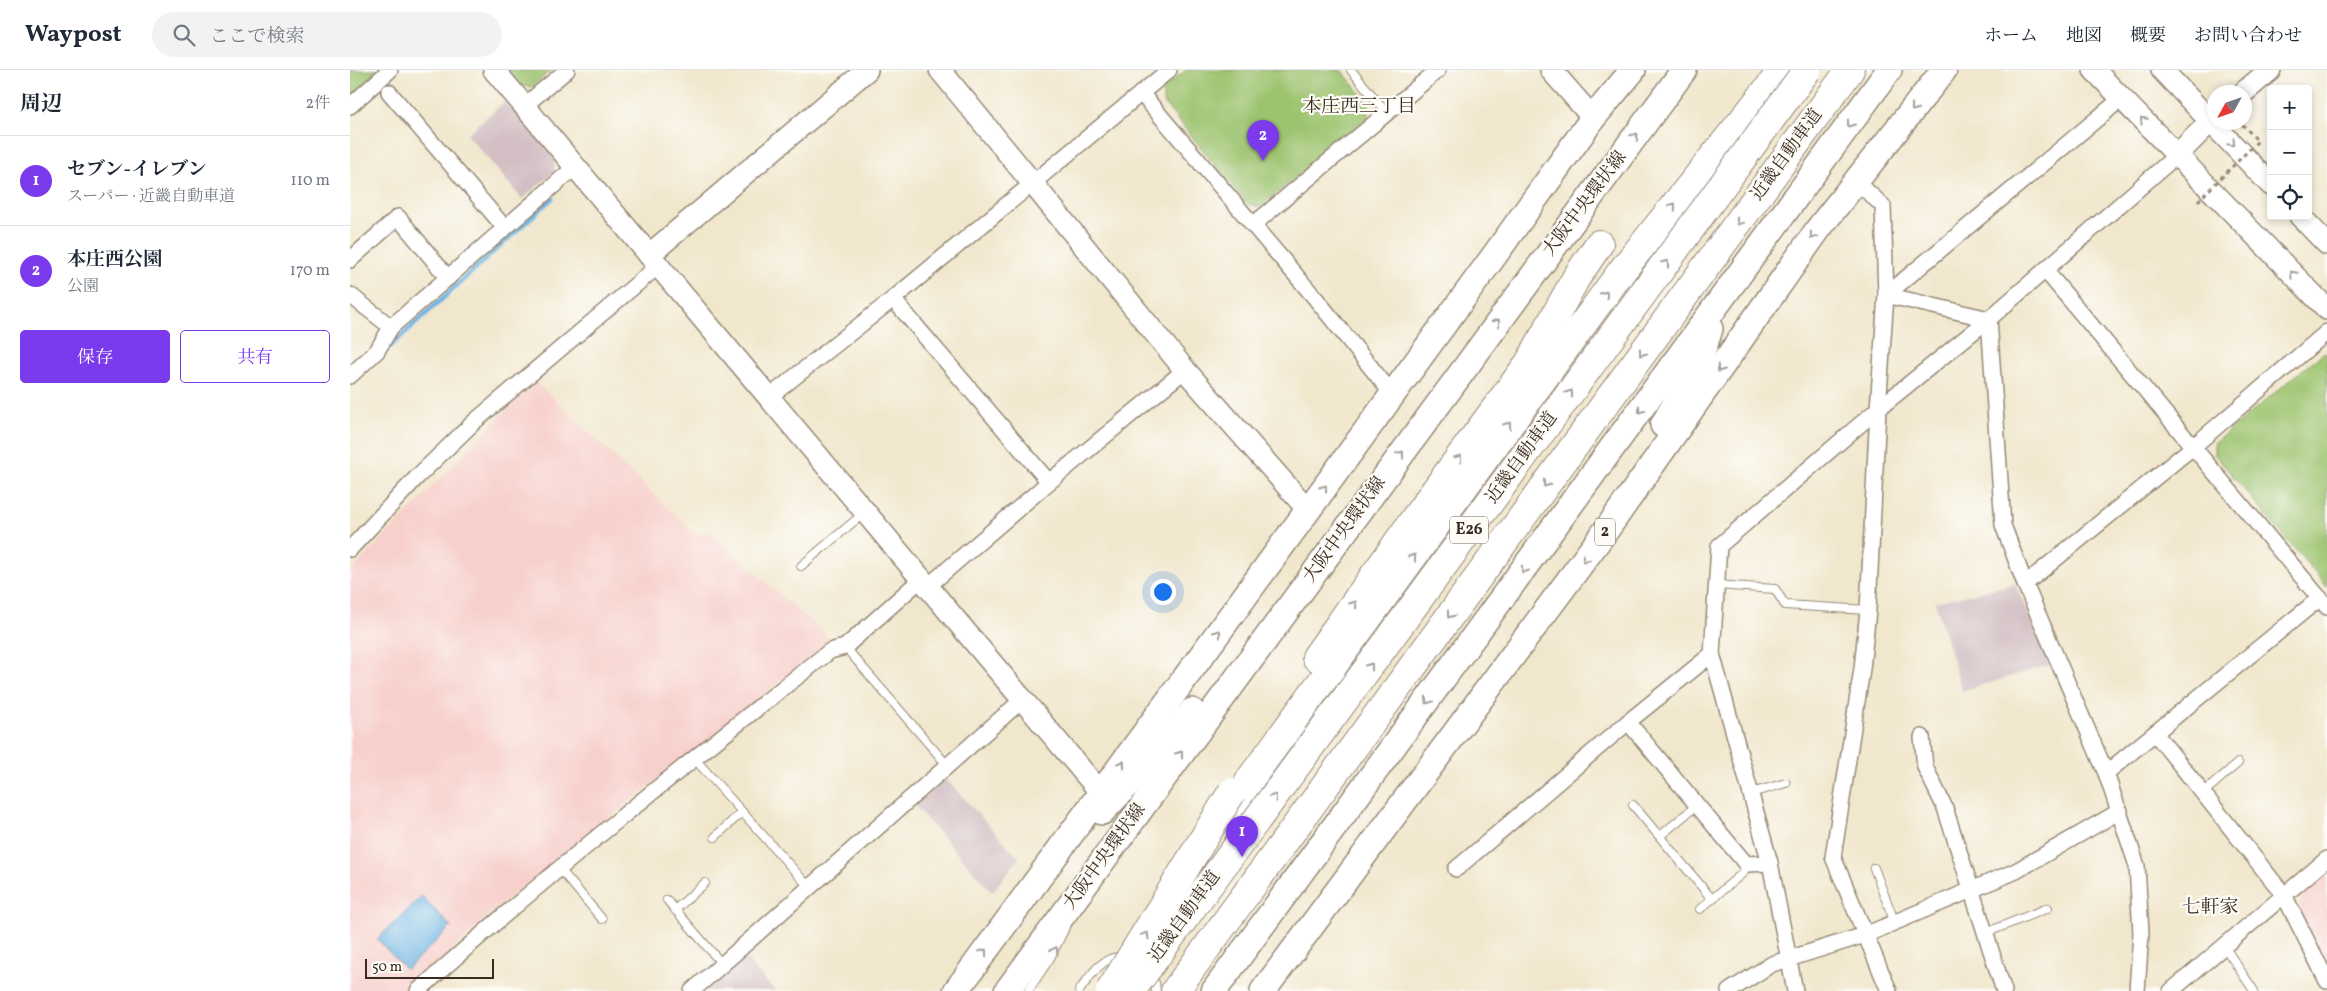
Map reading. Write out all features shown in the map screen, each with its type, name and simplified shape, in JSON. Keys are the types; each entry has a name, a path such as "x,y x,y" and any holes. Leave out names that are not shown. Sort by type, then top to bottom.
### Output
{"highway":[{"path":"1251,826 1245,809 1248,783 1621,272 1783,70"},
{"name":"近畿自動車道","path":"1131,991 1808,70"},
{"name":"近畿自動車道","path":"1175,991 1850,70"},
{"path":"1110,991 1306,672 1530,362 1576,278 1599,244"}],"main road":[{"path":"956,991 1393,395 1592,118 1633,70"},
{"name":"大阪中央環状線","path":"1007,991 1684,70"},
{"path":"1214,991 1889,70"},
{"name":"2","path":"1263,991 1607,529 1819,228 1944,70"},
{"path":"1607,529 1700,360 1720,303"},
{"path":"1044,870 1116,799 1159,752 1260,620 1305,584"}],"street":[{"path":"350,106 390,70"},
{"path":"494,70 1100,793"},
{"path":"524,106 567,70"},
{"path":"350,549 418,476 474,422 867,70"},
{"path":"940,70 1185,370 1308,510"},
{"path":"768,398 1033,184 1169,70"},
{"path":"1253,225 1438,70"},
{"path":"1551,70 1592,118"},
{"path":"2094,70 2327,309"},
{"path":"2162,70 2207,115"},
{"path":"2252,85 2270,70"},
{"path":"389,92 505,228"},
{"path":"1142,93 1316,300 1393,395"},
{"path":"1886,295 2122,98"},
{"path":"1795,991 1770,863 1712,654 1719,546 1878,409 2046,270 2177,155 2207,125"},
{"path":"2221,130 2267,181"},
{"path":"350,376 376,351 391,328 575,167"},
{"path":"1856,181 1883,206 1886,295 1868,610 1862,669 1833,857 1889,991"},
{"path":"350,260 398,217 448,278"},
{"path":"2304,220 2327,244"},
{"path":"2046,270 2323,603 2106,773"},
{"path":"350,295 391,328"},
{"path":"1886,295 1989,319"},
{"path":"893,298 1049,482"},
{"path":"1989,319 2003,525 2025,584 2106,773 2137,866 2141,934 2137,991"},
{"path":"2025,584 2194,446 2327,332"},
{"path":"418,991 501,916 694,758 830,651 845,647 1185,370"},
{"path":"1456,869 1628,722 1712,654"},
{"path":"692,991 1021,700"},
{"path":"1628,722 1746,864 1770,863"},
{"path":"2155,733 2284,895 2327,981"},
{"path":"1922,737 1925,767 1945,808 2004,991"},
{"path":"1729,991 1772,964 1865,935 2016,871 2120,811"},
{"path":"2174,990 2327,859"}],"lane":[{"path":"1351,70 1387,113"},
{"path":"801,566 864,513"},
{"path":"1716,585 1775,589 1785,604 1868,610"},
{"path":"845,647 948,766"},
{"path":"694,758 810,888"},
{"path":"2203,793 2238,763"},
{"path":"1751,793 1786,783"},
{"path":"1633,804 1712,899"},
{"path":"1660,836 1697,805"},
{"path":"715,837 742,812"},
{"path":"1700,909 1744,872 1746,864"},
{"path":"559,868 602,919"},
{"path":"1874,868 1895,923"},
{"path":"675,910 705,883"},
{"path":"1028,991 1060,941 1077,896"},
{"path":"667,900 722,964"},
{"path":"1985,932 2048,908"},
{"path":"2224,946 2254,991"},
{"path":"1079,991 1096,969 1113,956 1127,957 1134,960"},
{"path":"1142,966 1150,973 1155,983 1156,991"}],"path":[{"path":"2198,201 2258,141 2248,130"}],"shaded area":[{"path":"506,101 555,159 554,172 522,199 467,134"},
{"path":"535,381 697,536 706,530 832,640 499,906 408,991 350,991 350,572"},
{"path":"2015,584 2050,665 1962,691 1935,602"},
{"path":"946,779 1019,858 992,892 915,806"},
{"path":"2327,874 2327,968 2299,912 2302,895"},
{"path":"743,956 775,991 704,991"}],"green space":[{"path":"350,70 383,70 350,101"},
{"path":"506,70 551,70 532,87 518,85"},
{"path":"1186,70 1341,70 1369,103 1368,118 1260,207 1247,204 1163,102 1163,89"},
{"path":"2323,353 2327,354 2327,587 2214,454 2214,443"}],"water":[{"path":"422,896 451,927 406,970 377,939"}],"waterway":[{"path":"383,353 552,198"}],"place":[{"name":"本庄西公園","path":"1263,161"},
{"name":"セブン-イレブン","path":"1242,857"}],"district":[{"name":"本庄西三丁目","path":"1359,107"},
{"name":"七軒家","path":"2210,908"}]}
